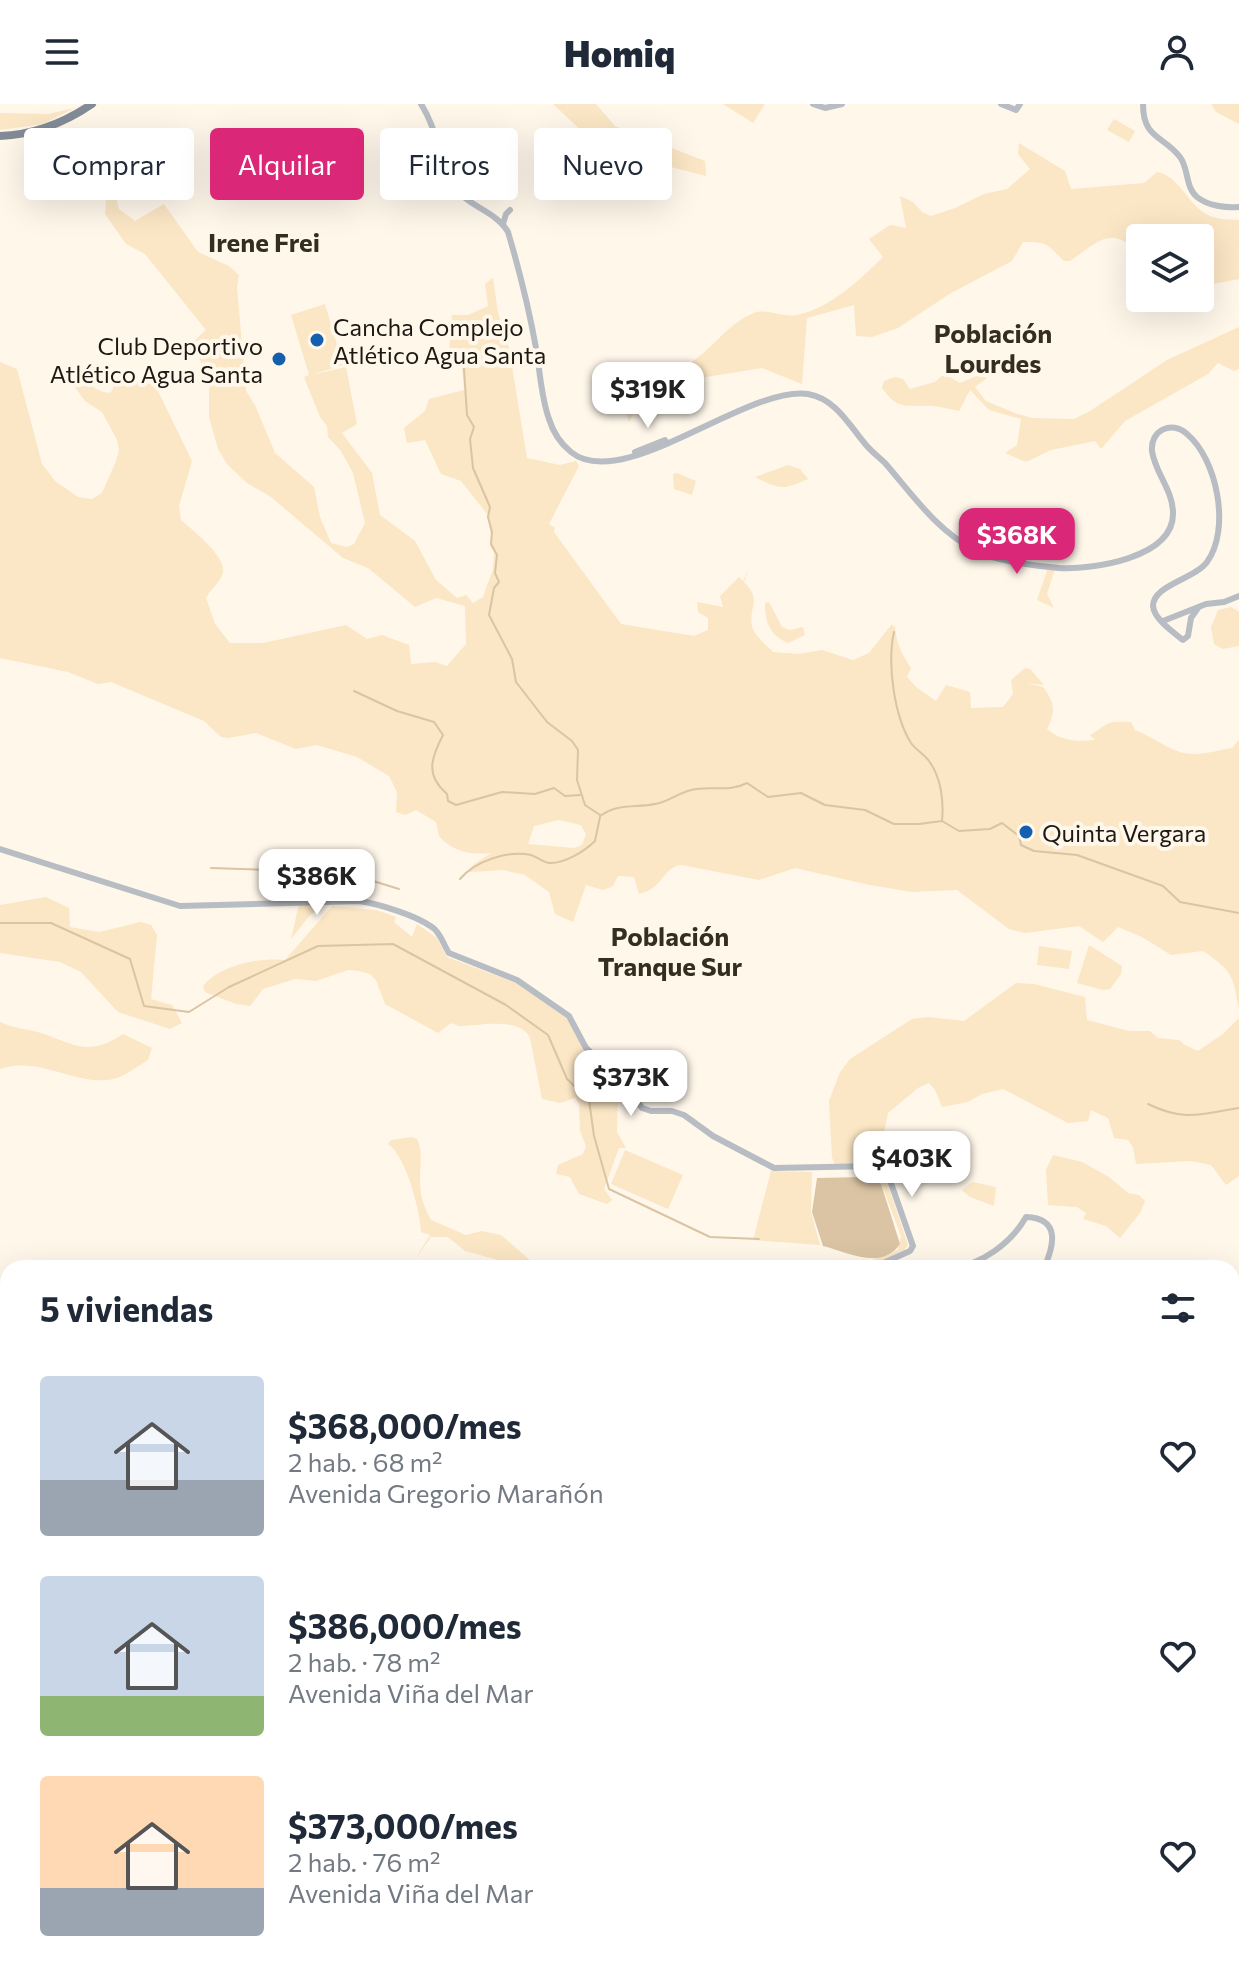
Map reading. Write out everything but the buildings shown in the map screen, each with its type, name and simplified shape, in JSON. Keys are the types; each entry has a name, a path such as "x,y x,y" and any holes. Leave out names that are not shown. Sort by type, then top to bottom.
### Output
{"main road":[{"path":"0,136 25,134 52,126 92,104"}],"street":[{"path":"421,104 436,132 448,175 456,189 503,224 512,246 534,336 547,417 564,446 575,456 597,460 619,458 794,393 820,397 835,407 938,524 961,542 983,554 1050,567 1081,568 1130,558 1158,543 1167,533 1173,520 1172,502 1152,446 1155,434 1160,430 1180,429 1198,446 1212,471 1218,497 1214,549 1200,570 1157,594 1153,606 1155,613 1184,640 1190,633 1188,615"},
{"path":"813,104 825,108 842,104"},
{"path":"1001,104 1018,107"},
{"path":"1143,104 1146,126 1181,158 1189,184 1197,197 1218,206 1239,207"},
{"path":"503,224 510,210"},
{"path":"1163,621 1239,596"},
{"path":"1169,628 1174,618"},
{"path":"0,849 180,906 359,901 380,905 432,927 449,953 517,980 569,1016 586,1048 620,1078 642,1108 684,1115 713,1136 774,1168 877,1166 886,1169 913,1246 910,1251 890,1260"},
{"path":"975,1260 1008,1243 1026,1217 1043,1222 1054,1238 1047,1260"}],"shaded area":[{"path":"553,104 596,104 620,128 579,128"},
{"path":"723,104 765,104 753,123"},
{"path":"1211,104 1239,104 1239,124 1216,112"},
{"path":"75,108 43,124 0,130 0,113 48,114"},
{"path":"1114,119 1135,131 1129,142 1107,130"},
{"path":"1019,143 1065,171 1071,189 1144,183 1157,172 1165,175 1206,214 1239,220 1239,279 1214,284 1214,224 1126,224 1126,243 1113,238 1105,239 1070,261 1064,261 1044,244 1023,242 1012,261 951,293 898,328 872,337 856,336 854,305 807,318 802,384 762,368 675,382 644,397 629,422 624,407 625,392 636,385 644,373 672,371 690,363 734,325 754,313 797,315 809,312 855,283 883,257 869,239 890,225 906,228 900,196 931,216 955,208 984,194 1007,189 1030,169 1018,154"},
{"path":"672,148 705,161 706,176 672,167"},
{"path":"106,200 117,200 119,209 135,221 164,204 198,252 229,266 239,275 237,287 246,391 275,453 314,487 320,517 331,543 347,547 354,544 365,523 353,473 341,451 328,437 327,426 320,417 304,377 309,375 291,315 325,304 343,365 311,375 346,367 357,424 342,433 372,473 380,515 415,541 436,580 457,598 466,595 473,603 483,597 493,569 494,552 490,546 487,514 461,481 441,474 425,440 407,443 404,428 425,411 429,399 464,390 462,367 448,362 452,315 468,315 488,306 485,284 493,278 498,313 509,348 527,458 560,465 576,461 579,466 549,524 555,528 554,532 621,624 694,636 708,630 708,618 698,612 697,602 723,607 720,596 739,577 743,581 749,569 744,582 754,599 753,630 773,652 799,654 822,650 853,660 869,653 895,624 899,646 911,668 907,677 936,701 946,685 970,692 971,708 1003,707 1013,694 1011,680 1025,668 1030,669 1044,685 1027,683 1043,687 1052,703 1053,712 1047,729 1064,738 1095,740 1090,735 1108,724 1131,722 1135,730 1187,754 1232,748 1239,740 1239,1010 1230,975 1203,951 1171,955 1118,927 1103,942 1079,926 1025,933 1009,929 957,890 912,892 795,868 759,880 681,865 639,894 634,877 618,876 613,886 603,890 586,885 573,922 555,914 549,892 525,875 503,870 469,872 459,879 491,853 456,849 439,836 436,822 416,810 405,815 396,812 397,792 389,776 357,757 317,745 296,749 256,733 221,737 204,721 111,682 98,684 68,672 0,658 0,362 17,369 42,464 55,481 78,497 92,499 102,493 119,450 102,412 85,401 68,378 69,371 75,369 86,374 97,390 110,393 114,375 141,380 156,387 192,461 179,506 181,520 207,544 223,566 222,576 206,598 215,624 230,643 263,643 346,625 367,639 382,635 409,645 411,664 435,662 447,666 466,644 465,606 436,598 415,607 368,568 343,558 227,464 218,449 209,417 209,383 193,342 206,330 145,254 126,244 105,214","holes":["559,820 581,825 586,834 582,845 574,848 528,844 534,826"]},
{"path":"1239,327 1239,369 1234,371 1218,363 1208,374 1125,421 1101,449 1095,441 1051,450 1026,462 1005,453 1017,445 1021,419 989,410 970,390 959,411 899,404 882,388 884,381 895,377 903,379 910,389 935,382 944,374 960,383 979,375 987,378 975,387 986,401 1032,418 1074,419 1167,360"},
{"path":"788,465 800,469 808,479 782,487 755,477"},
{"path":"673,474 696,481 692,495 674,489"},
{"path":"1048,568 1055,569 1047,594 1054,608 1037,600"},
{"path":"769,602 782,627 790,630 803,627 805,635 788,643 777,636 766,617 765,603"},
{"path":"1231,607 1239,612 1239,646 1223,649 1214,644 1211,627 1218,610"},
{"path":"46,897 69,908 70,927 99,932 141,922 151,925 157,935 151,999 172,1005 182,1023 170,1029 118,1012 81,972 60,962 0,953 0,905"},
{"path":"299,904 325,905 310,915 291,939"},
{"path":"332,906 376,910 396,917 394,922 412,937 417,924 437,938 447,957 519,984 571,1021 589,1063 610,1074 618,1093 617,1132 626,1148 619,1148 604,1189 612,1200 607,1204 579,1194 570,1177 556,1174 558,1165 583,1154 586,1146 580,1131 579,1104 575,1098 560,1103 542,1099 530,1038 518,1027 498,1024 459,1026 451,1023 438,1033 385,1004 376,980 370,974 359,971 348,970 316,981 295,979 263,989 250,1006 205,992 203,986 210,979 230,968 253,961 285,960"},
{"path":"1089,945 1122,966 1121,974 1110,989 1077,983"},
{"path":"1039,946 1072,951 1069,969 1037,965"},
{"path":"1016,983 1034,984 1085,997 1087,1020 1129,1031 1150,1031 1158,1038 1179,1040 1198,1051 1223,1034 1239,1018 1239,1176 1226,1185 1211,1165 1191,1161 1136,1164 1133,1147 1128,1140 1114,1138 1108,1118 1091,1110 1088,1121 1068,1123 1003,1089 982,1094 968,1102 942,1107 929,1083 918,1088 888,1113 884,1133 889,1139 901,1141 897,1151 899,1159 893,1164 879,1161 878,1165 836,1166 832,1158 829,1101 840,1072 850,1059 912,1019 929,1017 964,1021"},
{"path":"0,1022 84,1047 101,1045 123,1034 152,1048 148,1060 114,1079 86,1079 29,1066 0,1069"},
{"path":"417,1139 421,1156 421,1193 431,1220 466,1235 482,1231 501,1235 530,1260 498,1260 465,1251 448,1237 431,1237 416,1259 430,1235 421,1232 415,1198 401,1160 388,1144 391,1140"},
{"path":"625,1150 683,1175 668,1209 611,1184"},
{"path":"1053,1155 1082,1162 1145,1201 1140,1213 1120,1238 1106,1226 1083,1219 1086,1213 1077,1207 1048,1205 1046,1170"},
{"path":"883,1170 908,1245 883,1260 872,1260 898,1250 901,1236 880,1180 865,1171"},
{"path":"771,1171 812,1172 811,1212 820,1245 753,1240"},
{"path":"817,1178 876,1178 881,1184 900,1244 883,1257 853,1255 823,1246 812,1212"},
{"path":"973,1182 996,1187 994,1206 970,1197 962,1190"}],"waterway":[{"path":"463,353 467,415 474,427 470,439 473,468 490,507 491,544 497,555 495,573 499,582 494,588 489,615 512,659 516,682 547,722 572,741 578,750 577,780 585,805 600,815"},
{"path":"894,632 891,659 896,704 911,743 927,759 936,774 942,797 942,821"},
{"path":"354,691 397,711 434,722 443,735 435,751 433,773 447,794 448,801 456,805 502,792 535,794 554,788 565,796 580,795"},
{"path":"600,816 620,808 660,803 691,790 733,788 747,783 768,797 801,793 825,805 865,810 894,824 942,821 959,831 990,829 1002,823 1019,836 1021,845 1034,851 1077,855 1163,886 1180,902 1239,913"},
{"path":"460,879 483,862 512,854 531,855 549,863 568,859 595,841 600,817"},
{"path":"211,868 298,868 324,876"},
{"path":"330,877 360,877 399,889"},
{"path":"0,923 51,923 130,959 144,1006 189,1012 229,987 318,946 393,944 506,1005 548,1035 567,1079 589,1100 594,1136 609,1189 710,1237 759,1239"},
{"path":"1148,1104 1183,1115 1239,1108"}],"place":[{"name":"Cancha Complejo Atlético Agua Santa","path":"317,340"},
{"name":"Club Deportivo Atlético Agua Santa","path":"279,359"},
{"name":"Quinta Vergara","path":"1026,832"}],"district":[{"name":"Irene Frei","path":"264,241"},
{"name":"Población Lourdes","path":"993,347"},
{"name":"Población Tranque Sur","path":"670,950"}]}
